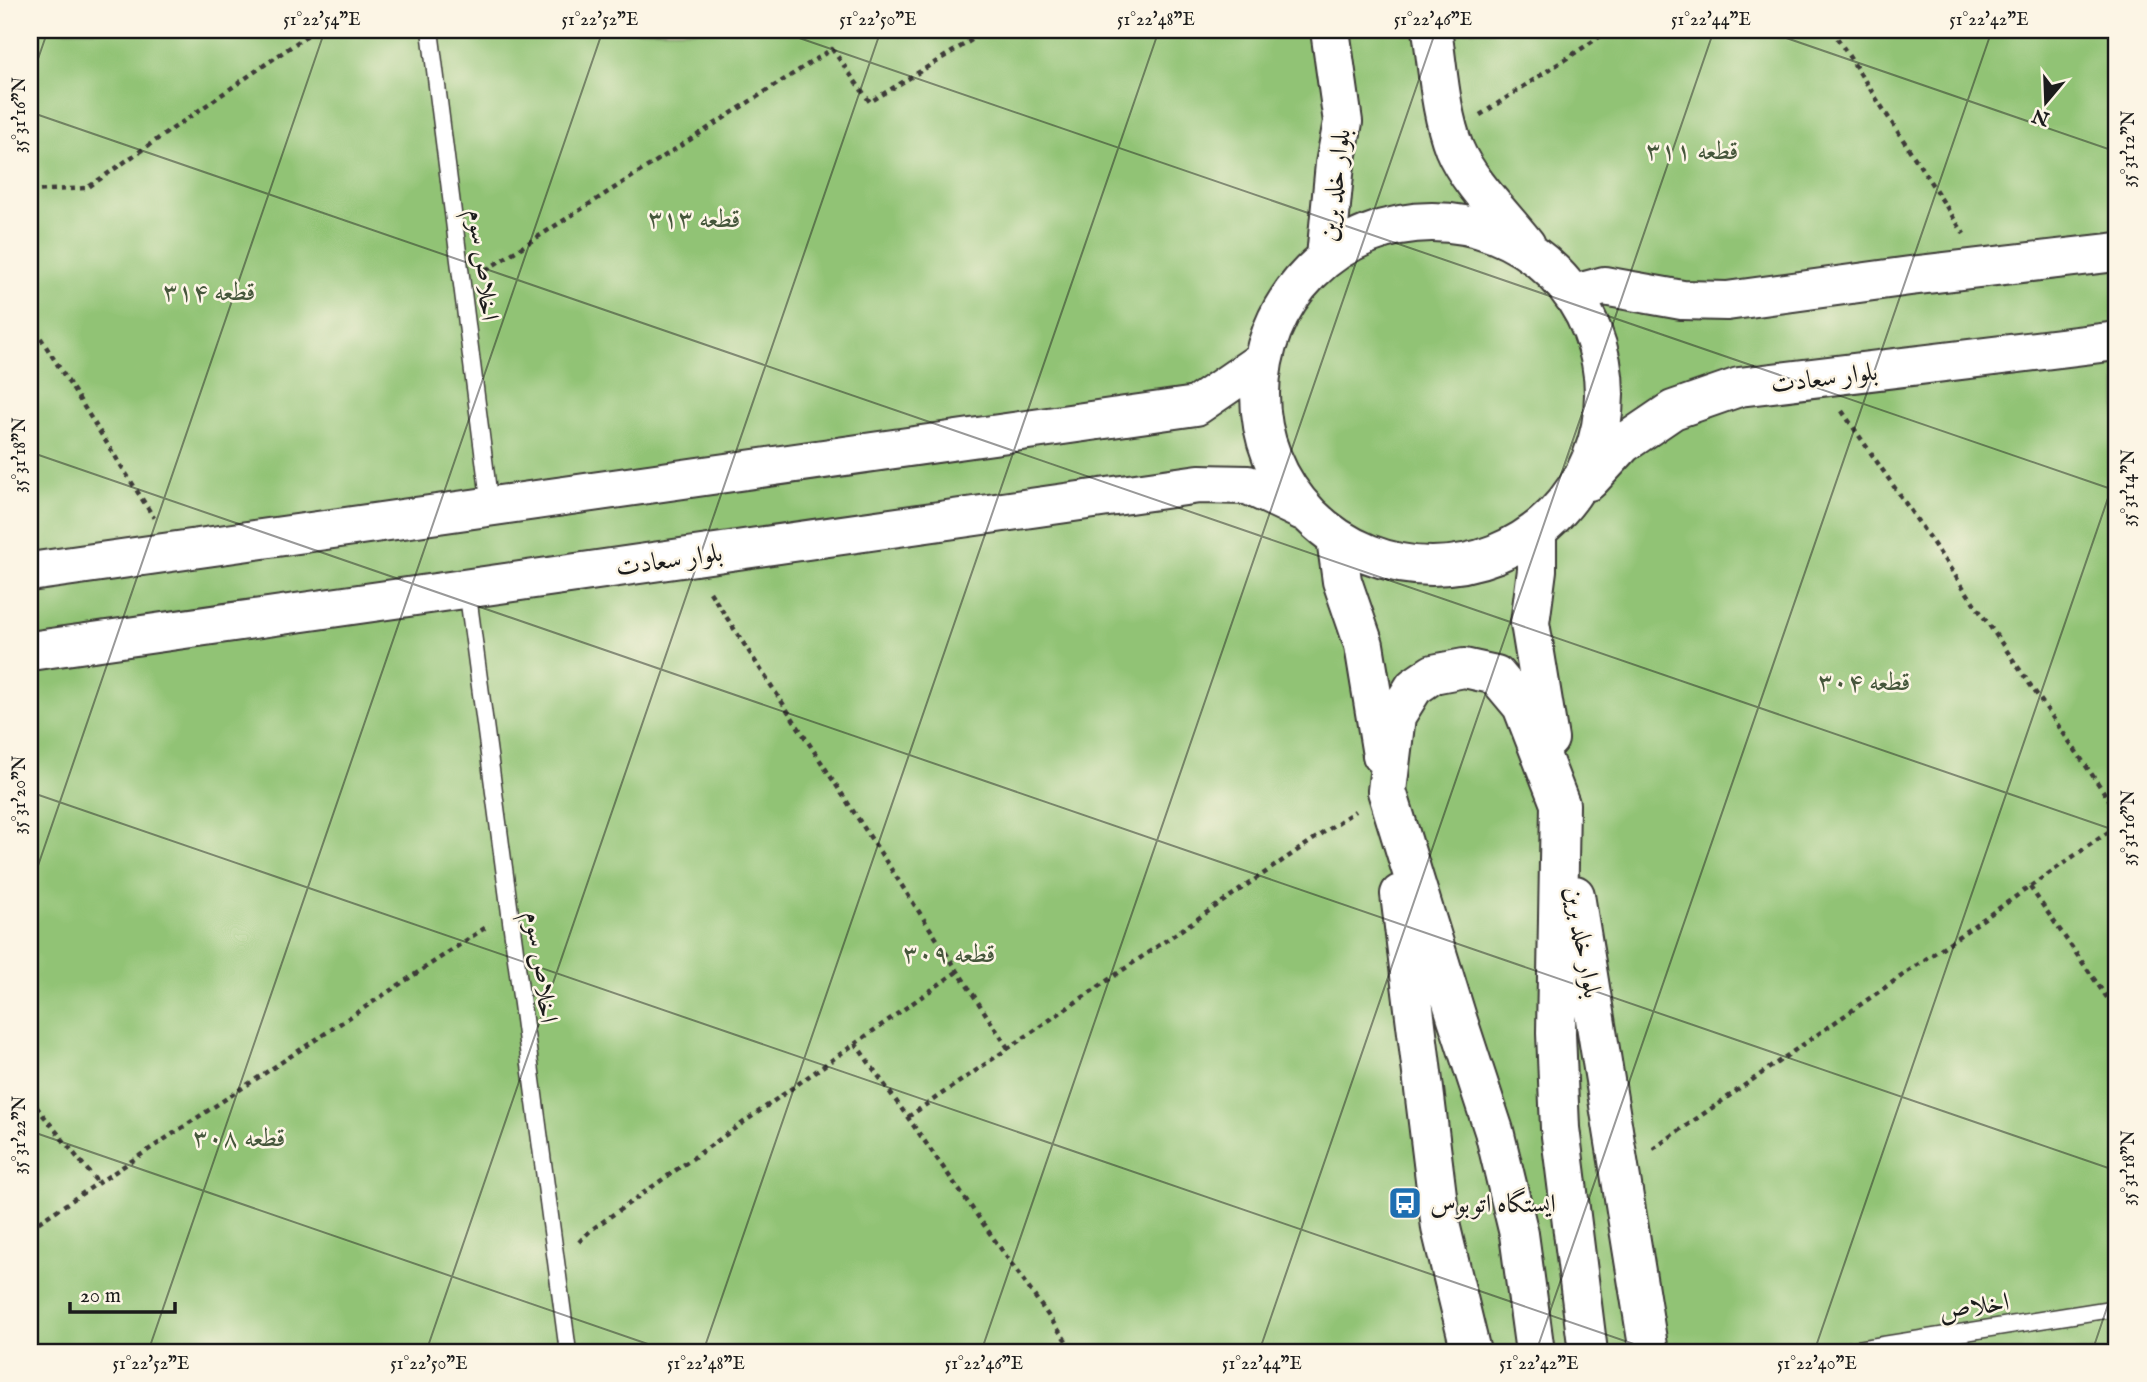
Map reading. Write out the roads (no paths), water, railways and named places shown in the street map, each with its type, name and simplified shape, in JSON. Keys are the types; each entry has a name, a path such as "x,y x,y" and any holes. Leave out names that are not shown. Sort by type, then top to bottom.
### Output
{"street":[{"name":"بلوار خلد برین","path":"1326,257 1335,164 1343,122 1330,30"},
{"path":"1432,30 1454,148 1465,169 1534,254 1574,293 1598,344 1606,399 1595,454 1568,503 1537,532 1500,554 1459,565 1417,567 1375,558 1336,538 1304,510 1278,473 1262,430 1259,384 1267,338 1287,297 1326,257 1374,230 1429,221 1485,229 1534,254"},
{"path":"1574,293 1604,286 1682,300 1727,301 2117,252"},
{"name":"بلوار سعادت","path":"1568,503 1623,444 1673,410 1739,387 2117,341"},
{"path":"30,572 1196,406 1263,360"},
{"name":"بلوار سعادت","path":"30,651 1199,484 1248,485 1304,510"},
{"name":"بلوار خلد برین","path":"1537,532 1537,570 1530,623 1649,1352"},
{"path":"1336,538 1342,581 1364,645 1387,791 1441,1228 1471,1352"},
{"path":"1535,1352 1519,1234 1494,1131 1387,791 1396,716 1414,687 1433,674 1464,668 1496,675 1522,706 1560,804 1556,1033 1559,1115 1588,1352"}],"lane":[{"name":"اخلاص سوم","path":"430,30 489,507"},
{"name":"اخلاص سوم","path":"467,588 568,1352"},
{"name":"اخلاص","path":"1839,1352 2117,1308"}],"place":[{"name":"ایستگاه اتوبوس","path":"1405,1203"}],"park label":[{"name":"قطعه ۳۱۱","path":"1692,150"},
{"name":"قطعه ۳۱۳","path":"694,218"},
{"name":"قطعه ۳۱۴","path":"209,291"},
{"name":"قطعه ۳۰۴","path":"1864,681"},
{"name":"قطعه ۳۰۹","path":"949,953"},
{"name":"قطعه ۳۰۸","path":"239,1137"}]}
